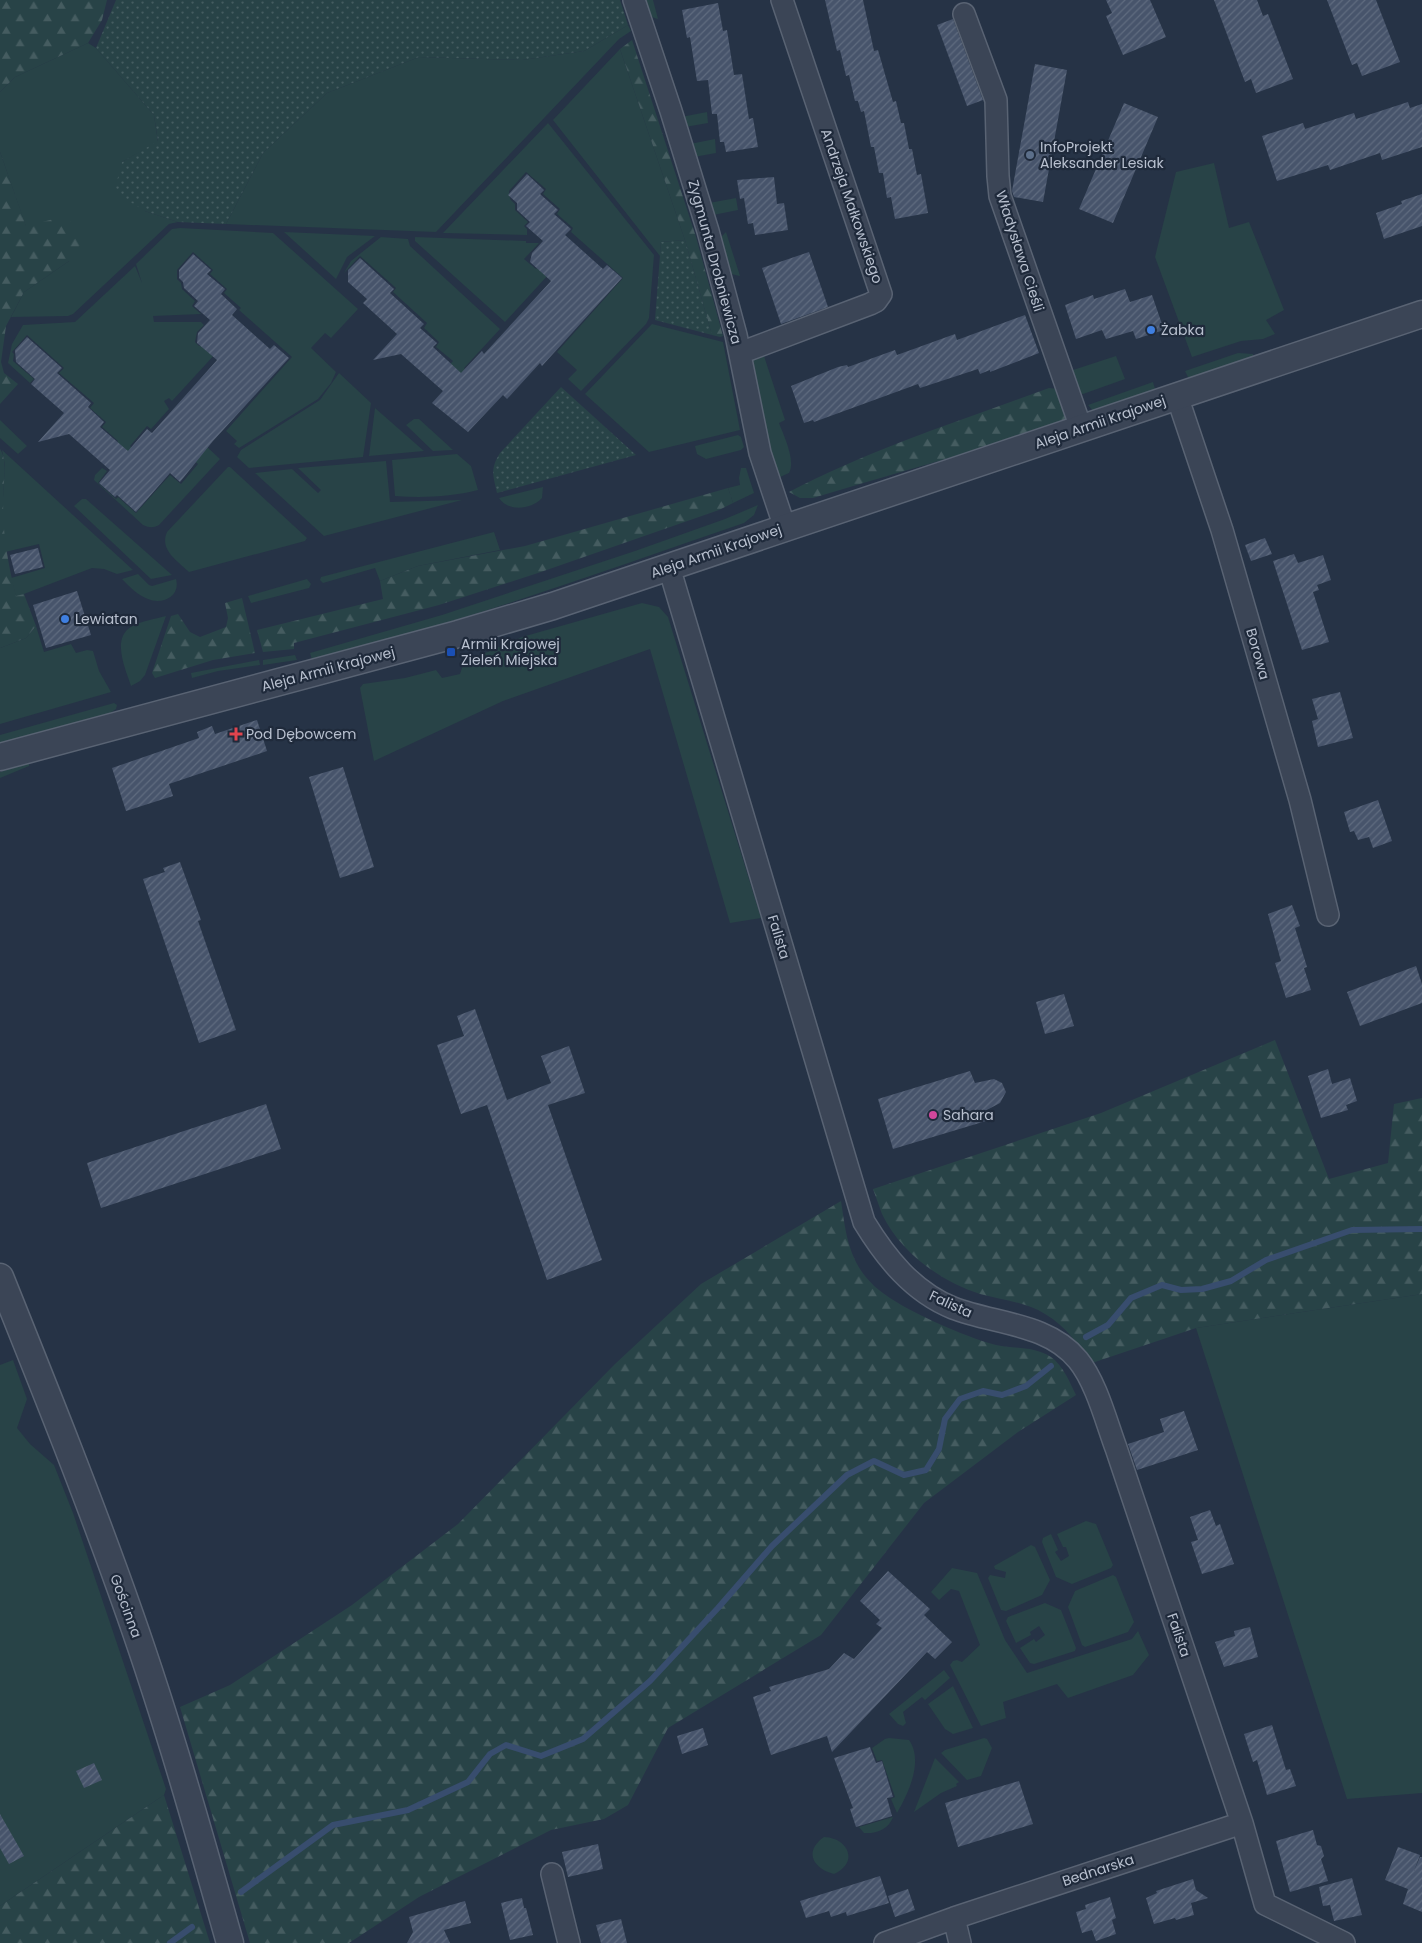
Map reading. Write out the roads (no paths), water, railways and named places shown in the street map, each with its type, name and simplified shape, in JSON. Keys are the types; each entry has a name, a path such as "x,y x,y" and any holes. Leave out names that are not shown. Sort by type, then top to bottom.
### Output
{"street":[{"name":"Zygmunta Drobniewicza","path":"634,0 708,231 740,353 760,453 785,528"},
{"name":"Andrzeja Małkowskiego","path":"740,353 870,304 876,301 881,294 782,0"},
{"name":"Władysława Cieśli","path":"964,14 996,100 1000,196 1082,428"},
{"name":"Aleja Armii Krajowej","path":"0,757 458,634 553,606 1422,314"},
{"name":"Borowa","path":"1177,396 1222,530 1300,800 1328,915"},
{"name":"Falista","path":"669,567 864,1222 877,1243 897,1268 910,1282 932,1298 967,1313 1044,1335 1066,1348 1079,1361 1095,1393 1116,1448 1242,1823 1265,1904 1344,1943"},
{"name":"Gościnna","path":"0,1277 57,1420 129,1614 166,1723 230,1943"},
{"name":"Bednarska","path":"885,1943 954,1918 1242,1823"},
{"path":"552,1874 570,1943"},
{"path":"954,1918 960,1943"}],"waterway":[{"path":"1086,1337 1108,1325 1131,1298 1162,1285 1181,1290 1202,1289 1231,1281 1266,1260 1352,1230 1422,1229"},
{"path":"241,1892 333,1825 408,1810 468,1782 490,1754 506,1745 541,1756 583,1739 650,1681 718,1608 772,1546 847,1475 874,1461 904,1475 926,1470 939,1449 945,1419 960,1399 983,1391 1002,1395 1026,1386 1051,1366"},
{"path":"170,1943 192,1927"}],"place":[{"name":"InfoProjekt Aleksander Lesiak","path":"1030,155"},
{"name":"Żabka","path":"1151,330"},
{"name":"Lewiatan","path":"65,619"},
{"name":"Armii Krajowej Zieleń Miejska","path":"451,652"},
{"name":"Pod Dębowcem","path":"236,734"},
{"name":"Sahara","path":"933,1115"}]}
